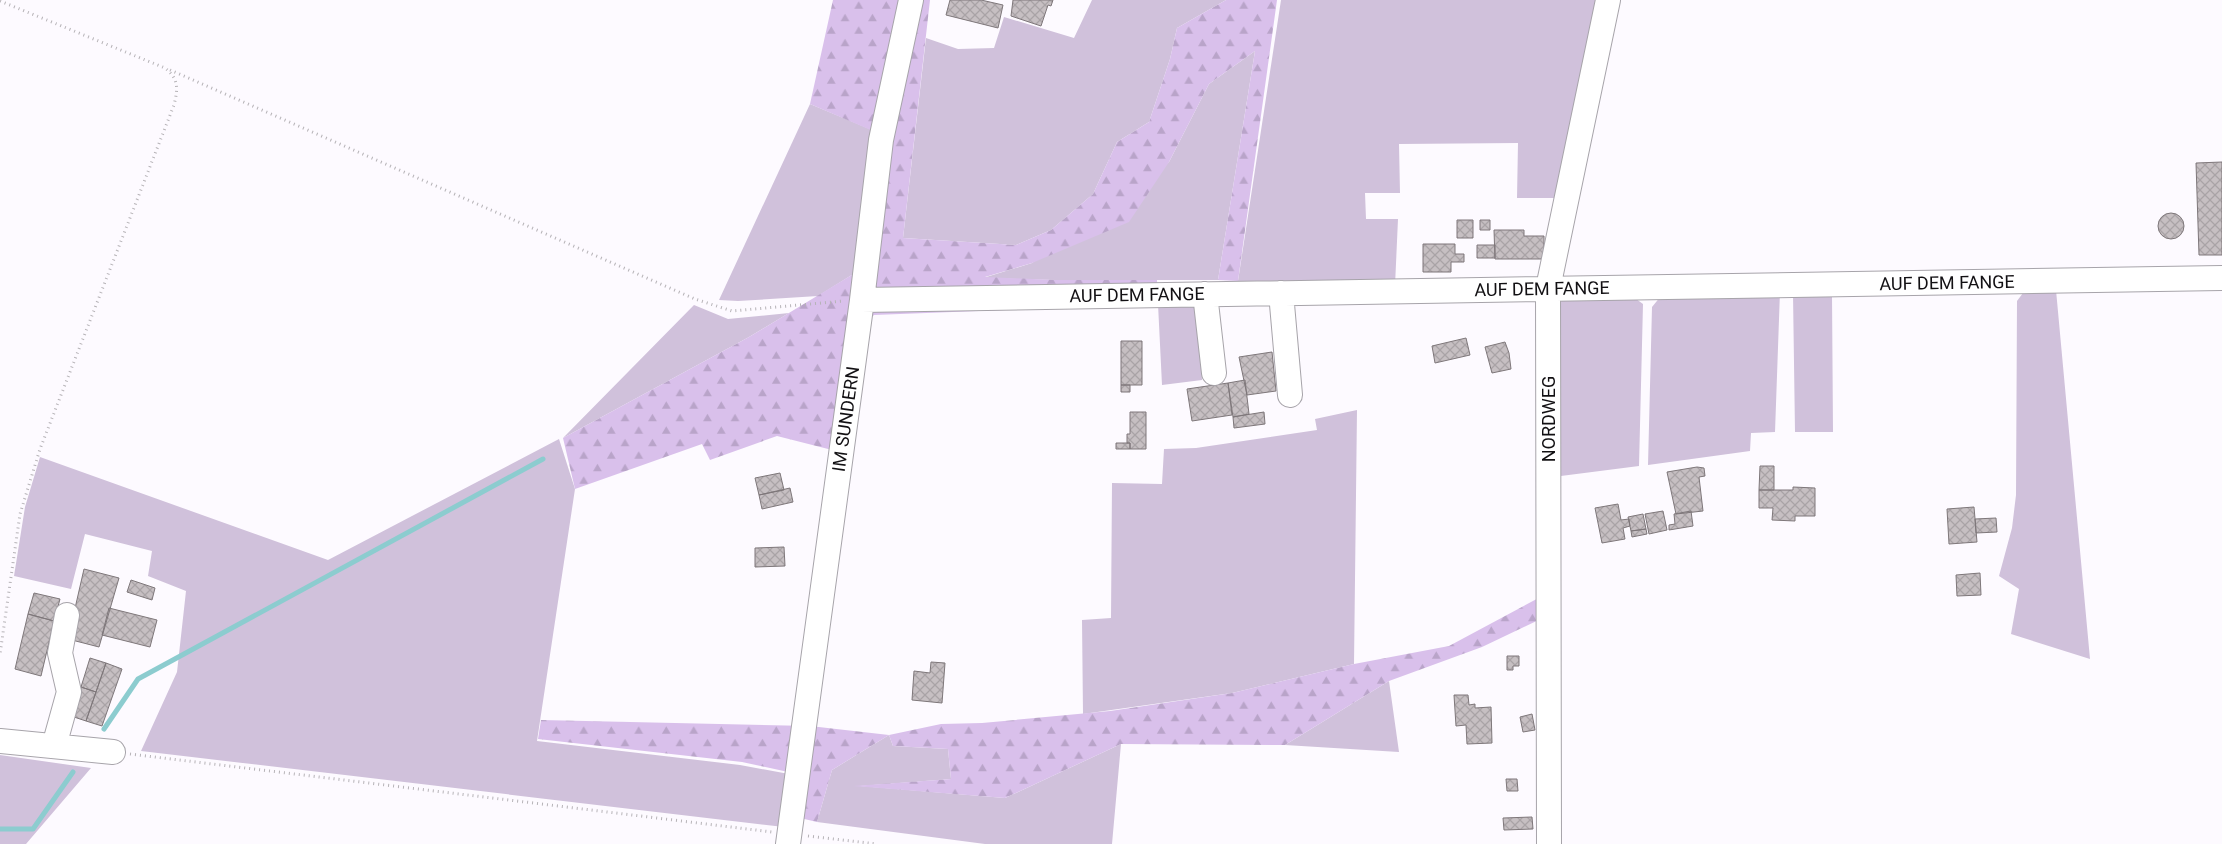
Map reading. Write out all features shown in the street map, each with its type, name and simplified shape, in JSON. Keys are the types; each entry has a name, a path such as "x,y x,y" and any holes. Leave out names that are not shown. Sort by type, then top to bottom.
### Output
{"street":[{"name":"IM SUNDERN","path":"789,839 862,300 881,140 910,0"},
{"name":"NORDWEG","path":"1549,844 1548,288 1608,0"},
{"name":"AUF DEM FANGE","path":"862,300 2222,278"},
{"path":"1281,293 1290,395"},
{"path":"1205,294 1214,373"},
{"path":"54,746 69,692 60,653 67,615"},
{"path":"0,741 113,752"}],"path":[{"path":"0,1 165,68 686,295 732,311 862,300"},
{"path":"0,654 20,514 40,449 174,105 178,87 173,74 165,68"},
{"path":"113,752 789,839 877,844"}],"shaded area":[{"path":"1092,0 1226,0 1177,28 1170,59 1149,122 1117,142 1093,194 1051,230 1016,245 903,238 926,38 958,49 994,48 1004,17 1074,38"},
{"path":"1281,0 1600,0 1561,198 1517,198 1518,143 1399,144 1400,193 1365,193 1366,219 1398,219 1395,286 1238,281"},
{"path":"1255,51 1218,280 983,278 1032,263 1169,162 1209,84"},
{"path":"810,104 877,132 855,273 818,296 738,301 719,300"},
{"path":"2056,290 2090,659 2011,634 2019,589 1999,576 2012,528 2016,495 2017,301 2023,293"},
{"path":"1780,291 1775,432 1751,433 1750,451 1648,465 1652,307 1661,296"},
{"path":"1793,294 1832,295 1833,432 1795,432"},
{"path":"1632,296 1643,304 1639,466 1553,477 1555,308 1563,298"},
{"path":"1158,304 1198,305 1202,380 1162,385"},
{"path":"694,305 728,319 789,313 749,337 563,438"},
{"path":"1357,410 1354,664 1232,693 1083,714 1082,620 1111,618 1112,483 1162,484 1164,449 1196,448 1317,430 1315,419"},
{"path":"559,439 575,489 537,741 740,765 789,774 784,827 141,751 177,672 186,591 148,576 152,551 85,534 71,589 14,576 25,507 40,457 328,560"},
{"path":"1389,681 1399,752 1285,745"},
{"path":"889,735 893,746 948,749 951,779 860,786 1005,798 1121,744 1112,844 985,844 817,822 832,770"},
{"path":"0,755 91,768 26,844 0,844"}],"green space":[{"path":"833,0 930,0 903,238 1016,245 1051,230 1093,194 1117,142 1149,122 1170,59 1177,28 1226,0 1277,0 1238,281 1218,280 1255,51 1209,84 1169,162 1129,222 1032,263 985,277 1055,280 1157,280 1158,304 874,315 849,335 836,451 777,436 710,460 702,444 575,489 563,438 749,337 855,273 887,137 810,104"},
{"path":"1546,594 1545,617 1482,647 1389,681 1285,745 1121,744 1005,798 854,786 951,779 948,749 893,746 889,735 941,724 982,723 1110,711 1232,693 1354,664 1449,646"},
{"path":"541,720 810,726 889,735 832,770 817,822 796,817 802,775 742,762 538,739"}],"building":[{"path":"950,0 981,0 1003,5 998,28 946,15"},
{"path":"1013,0 1053,0 1051,6 1048,5 1041,26 1011,16"},
{"path":"2222,162 2222,255 2199,255 2196,163"},
{"path":"2171,213 2180,217 2184,226 2180,235 2171,239 2162,235 2158,226 2162,217"},
{"path":"1457,220 1473,220 1473,238 1457,238"},
{"path":"1480,220 1490,220 1490,230 1480,230"},
{"path":"1494,230 1524,230 1524,236 1544,236 1544,259 1495,259"},
{"path":"1423,244 1455,244 1455,254 1464,254 1464,262 1451,262 1451,272 1423,272"},
{"path":"1477,245 1495,245 1495,258 1477,258"},
{"path":"1466,338 1470,355 1435,363 1432,346"},
{"path":"1121,341 1142,341 1142,385 1121,385"},
{"path":"1505,342 1509,353 1511,369 1492,373 1485,347"},
{"path":"1272,352 1276,391 1247,395 1239,357"},
{"path":"1245,380 1249,414 1233,417 1228,383"},
{"path":"1228,383 1232,415 1192,421 1187,389"},
{"path":"1121,385 1130,385 1130,392 1121,392"},
{"path":"1130,412 1146,412 1146,449 1130,449 1130,443 1127,443 1127,434 1130,434"},
{"path":"1264,412 1265,424 1234,428 1233,417"},
{"path":"1116,443 1130,443 1130,449 1116,449"},
{"path":"1760,466 1774,466 1774,490 1759,490"},
{"path":"1697,467 1704,468 1705,476 1699,477 1703,511 1676,514 1667,472"},
{"path":"780,473 784,490 759,495 755,478"},
{"path":"1793,487 1815,488 1815,516 1795,516 1795,521 1772,520 1773,508 1759,508 1759,490 1793,490"},
{"path":"790,488 793,502 762,509 759,495"},
{"path":"1618,504 1621,520 1629,519 1630,526 1623,528 1625,539 1602,543 1595,508"},
{"path":"1974,507 1977,542 1949,544 1947,509"},
{"path":"1663,511 1667,530 1649,534 1645,514"},
{"path":"1691,511 1693,526 1669,530 1669,525 1675,524 1674,514"},
{"path":"1643,514 1646,529 1631,531 1628,517"},
{"path":"1996,518 1997,532 1976,533 1975,519"},
{"path":"1646,529 1647,534 1632,537 1631,531"},
{"path":"784,547 785,566 755,567 755,548"},
{"path":"84,569 119,578 99,647 68,639"},
{"path":"1980,573 1981,595 1957,596 1956,575"},
{"path":"131,580 155,588 152,600 127,592"},
{"path":"34,593 60,599 54,621 28,614"},
{"path":"109,608 157,620 150,647 102,635"},
{"path":"28,614 54,621 41,676 15,669"},
{"path":"1507,656 1519,656 1519,666 1513,666 1513,670 1507,670"},
{"path":"90,658 106,663 96,692 81,687"},
{"path":"931,662 945,663 942,703 912,700 914,671 930,673"},
{"path":"106,663 122,669 102,726 86,721"},
{"path":"81,687 96,692 86,721 71,716"},
{"path":"1454,695 1468,695 1469,705 1475,704 1475,708 1491,707 1492,743 1467,744 1466,725 1456,726"},
{"path":"1532,714 1535,730 1523,732 1520,717"},
{"path":"1506,779 1517,779 1518,791 1507,791"},
{"path":"1532,817 1533,829 1504,830 1503,818"}],"waterway":[{"path":"104,729 138,679 543,459"},
{"path":"0,829 33,829 73,772"}]}
